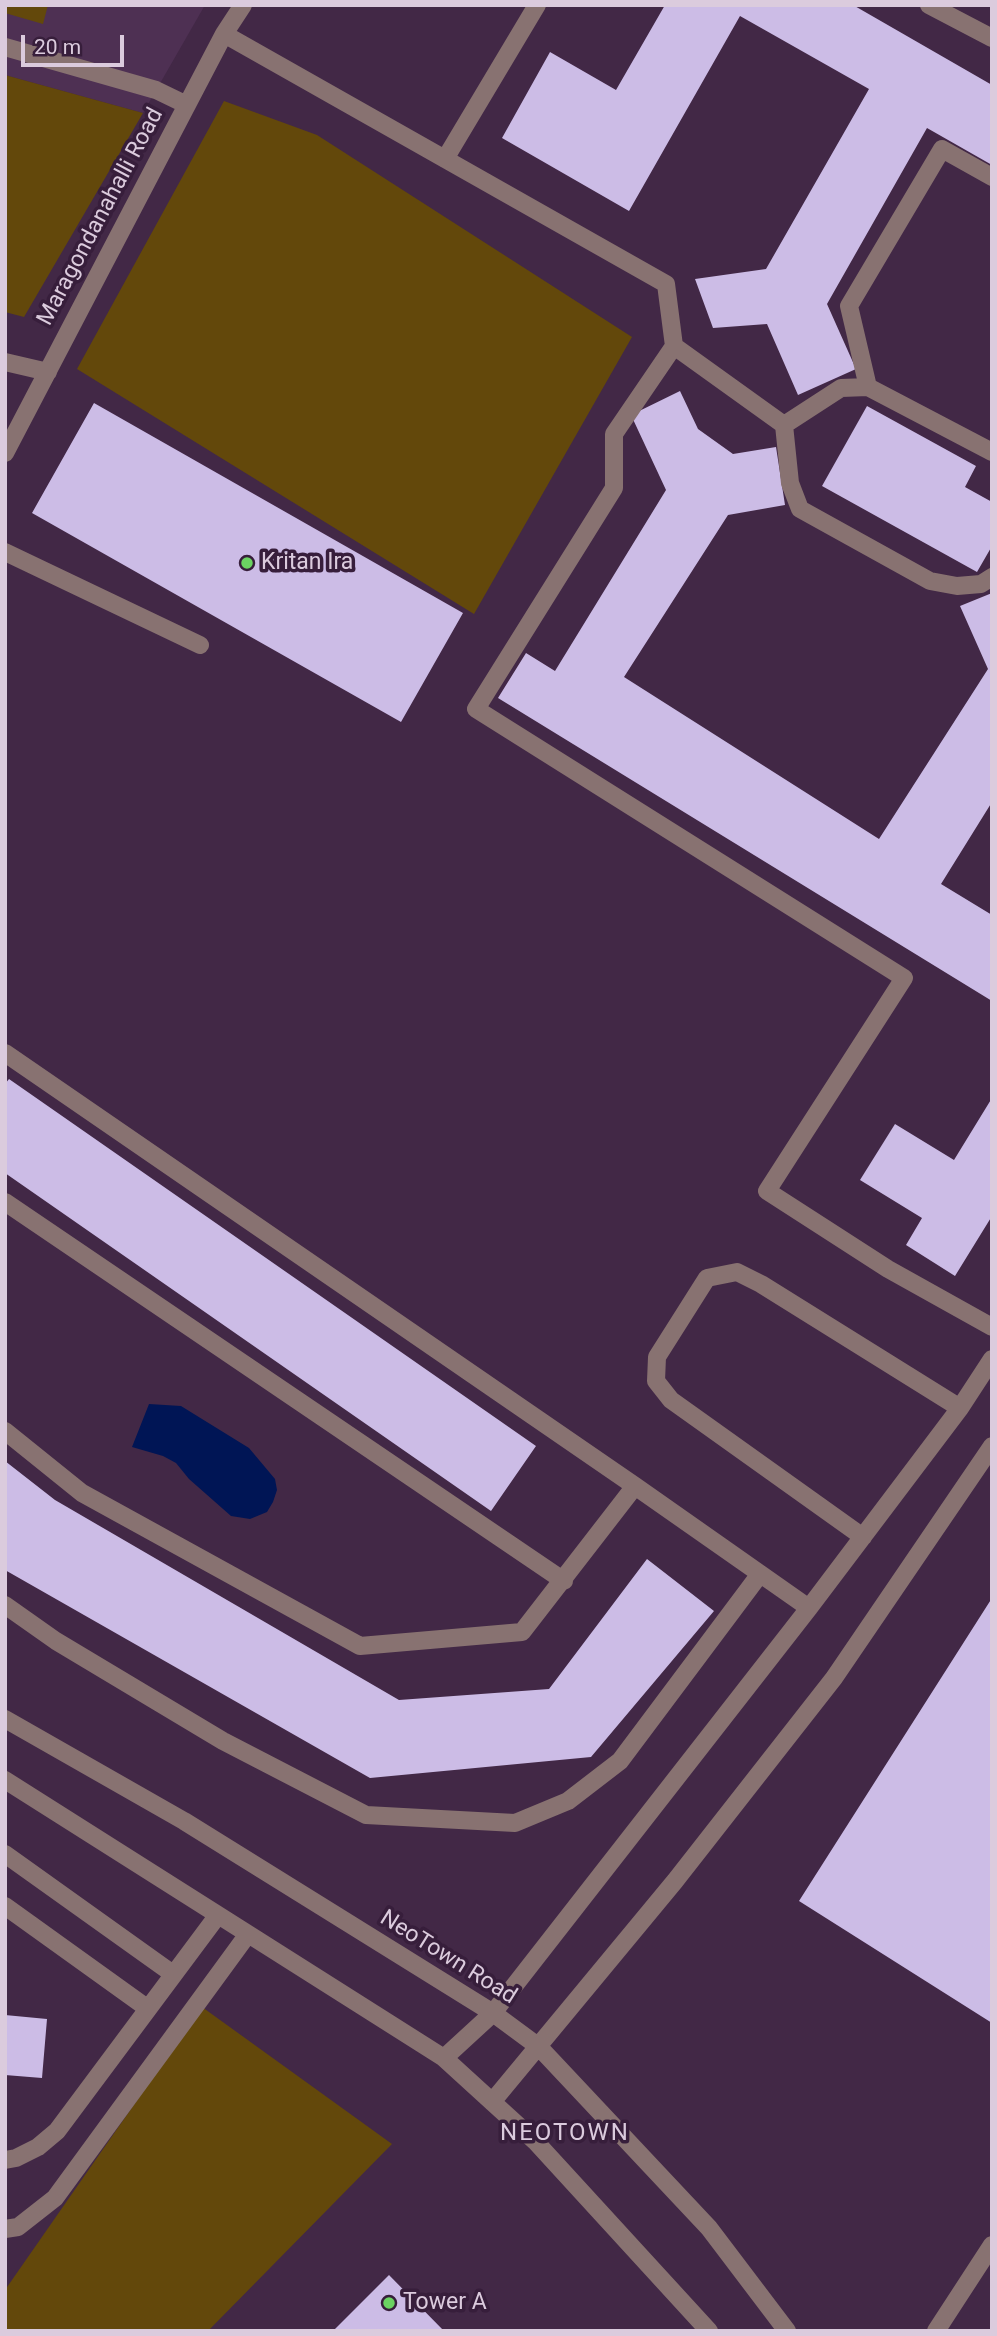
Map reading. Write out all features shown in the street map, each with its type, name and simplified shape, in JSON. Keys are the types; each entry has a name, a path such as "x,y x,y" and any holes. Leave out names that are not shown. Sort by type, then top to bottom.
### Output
{"street":[{"name":"Maragondanahalli Road","path":"5,453 187,105 243,5"},
{"path":"445,159 537,5"},
{"path":"929,5 992,38"},
{"path":"225,34 666,284 674,346 614,434 614,488 476,709 904,978 767,1191 888,1269 992,1327"},
{"path":"5,47 156,90 187,105"},
{"path":"868,387 849,306 942,149 992,177"},
{"path":"674,346 784,425 790,483 800,509 930,580 957,586 981,584 992,577"},
{"path":"5,362 48,372"},
{"path":"784,425 841,388 868,387 992,452"},
{"path":"5,552 200,645"},
{"path":"5,1053 809,1608"},
{"path":"5,1202 564,1581"},
{"path":"863,1537 671,1400 656,1381 657,1357 708,1278 737,1272 761,1284 960,1408"},
{"path":"444,2059 493,2013 809,1608 960,1408 992,1359"},
{"path":"5,1431 82,1493 360,1646 522,1632 635,1486"},
{"path":"492,2102 675,1881 834,1678 992,1446"},
{"path":"5,1605 56,1641 223,1741 366,1815 515,1823 568,1801 620,1761 760,1574"},
{"name":"NeoTown Road","path":"5,1719 184,1821 493,2013 539,2047 709,2228 788,2331"},
{"path":"5,1780 444,2059 535,2141 709,2331"},
{"path":"5,1853 173,1974"},
{"path":"5,1906 147,2008"},
{"path":"5,2160 16,2158 38,2147 57,2131 218,1915"},
{"path":"5,2230 18,2227 55,2198 248,1934"},
{"path":"936,2331 992,2245"}],"shaded area":[{"path":"5,5 205,5 143,113 5,75"},
{"path":"5,5 48,5 43,24 5,13"},
{"path":"5,75 143,113 24,317 5,312"},
{"path":"224,101 317,135 632,337 474,614 77,369"},
{"path":"149,1404 181,1406 249,1448 275,1479 277,1490 267,1512 250,1519 231,1516 189,1479 176,1463 163,1456 132,1447"},
{"path":"202,2007 392,2144 208,2331 5,2331 5,2290"}],"building":[{"path":"665,5 853,5 992,85 992,165 927,128 827,304 856,369 798,395 767,324 713,328 695,279 766,269 869,89 740,16 629,211 502,138 550,52 616,90"},
{"path":"680,391 698,429 733,454 776,447 785,505 728,515 624,677 879,839 988,669 960,606 992,593 992,802 941,884 992,915 992,1001 498,698 526,653 555,671 666,490 631,415"},
{"name":"Kritan Ira","path":"94,403 463,613 401,722 32,513"},
{"path":"867,406 976,466 965,487 992,502 992,546 977,572 822,486"},
{"path":"9,1079 536,1446 491,1511 5,1173 5,1084"},
{"path":"992,1098 992,1216 955,1276 906,1245 922,1218 860,1180 895,1124 954,1160"},
{"path":"5,1461 55,1500 399,1700 549,1689 647,1559 714,1611 591,1757 370,1778 5,1570"},
{"path":"992,1598 992,2023 799,1901"},
{"path":"5,2015 47,2019 42,2078 5,2075"},
{"name":"Tower A","path":"389,2275 444,2331 333,2331"}],"place":[{"name":"Kritan Ira","path":"247,563"},
{"name":"Tower A","path":"389,2303"}],"district":[{"name":"NEOTOWN","path":"565,2134"}]}
